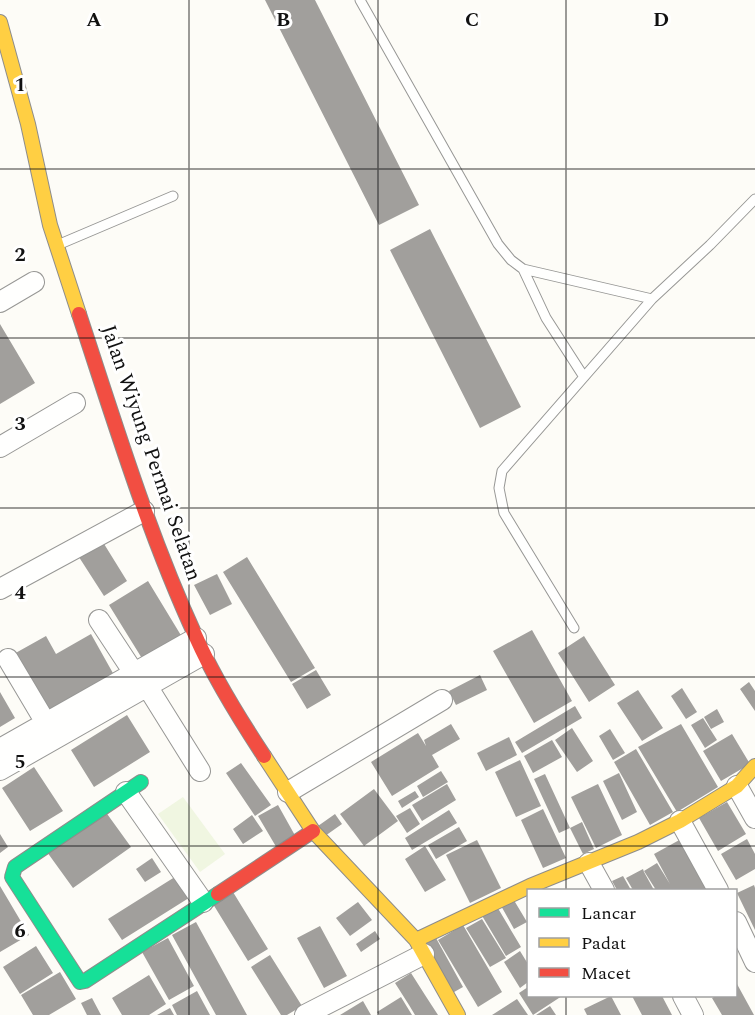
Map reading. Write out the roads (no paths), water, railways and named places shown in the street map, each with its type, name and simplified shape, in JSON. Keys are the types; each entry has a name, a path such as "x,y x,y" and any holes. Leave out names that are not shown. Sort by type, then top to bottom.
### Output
{"street":[{"name":"Jalan Wiyung Permai Selatan","path":"0,22 28,124 50,225 144,511 187,651 238,716 313,831 420,947 458,1015"},
{"path":"0,302 34,282"},
{"path":"0,447 75,404"},
{"path":"0,589 144,511"},
{"path":"99,620 200,771"},
{"path":"0,770 187,651"},
{"path":"8,659 46,723"},
{"path":"0,749 46,723 140,680"},
{"path":"288,792 442,700"},
{"path":"314,1013 420,947 530,886 589,863 680,821 737,786 755,766"},
{"path":"737,786 755,818"},
{"path":"203,902 134,787 15,867 12,872 12,878 80,982 85,981 313,831"},
{"path":"680,821 717,889"},
{"path":"589,863 603,889"},
{"path":"737,926 755,962"},
{"path":"684,997 693,1015"}],"lane":[{"path":"360,0 498,244 511,260 523,269 652,299"},
{"path":"58,244 173,196"},
{"path":"573,628 504,513 499,488 502,471 652,299 755,199"},
{"path":"523,269 546,318 584,377"}]}
